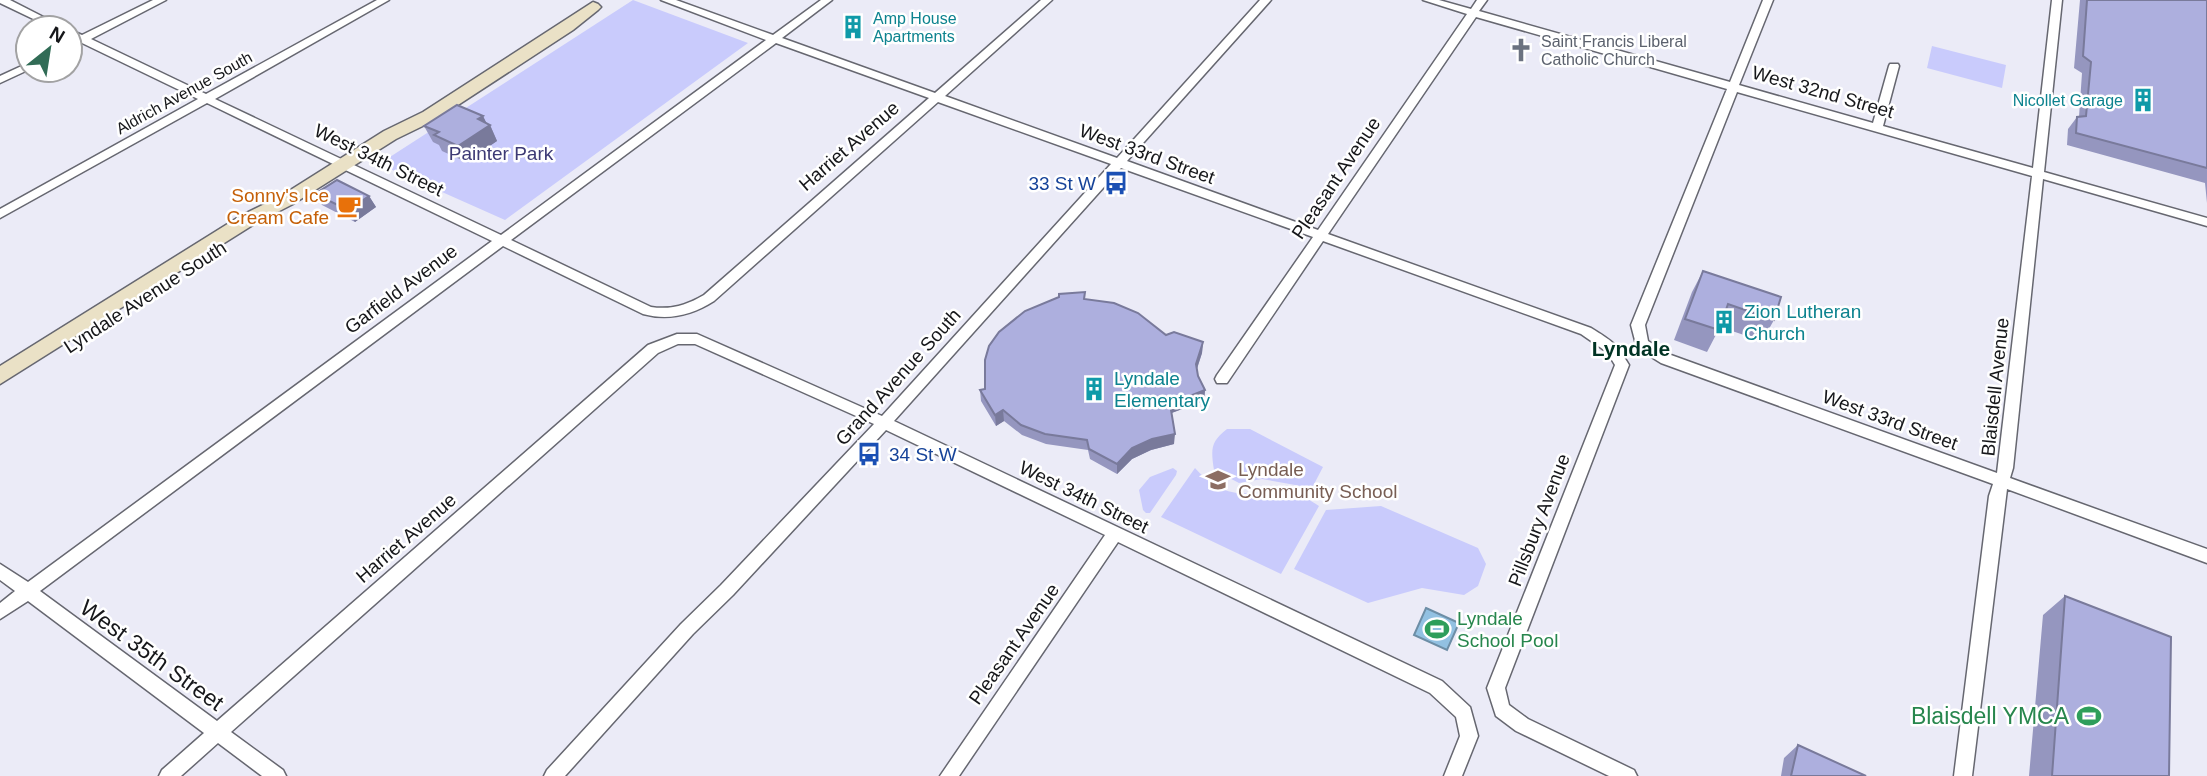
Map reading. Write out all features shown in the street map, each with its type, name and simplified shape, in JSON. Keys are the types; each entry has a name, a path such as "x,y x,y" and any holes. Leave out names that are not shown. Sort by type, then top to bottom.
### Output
{"main road":[{"name":"Lyndale Avenue South","path":"0,389 247,232 287,201 342,165 390,135 452,102 568,27 598,3"},
{"name":"Lyndale Avenue South","path":"0,376 249,219 287,201"}],"street":[{"path":"2,0 31,14"},
{"path":"84,38 161,0"},
{"name":"Aldrich Avenue South","path":"0,214 384,0"},
{"name":"West 33rd Street","path":"666,0 1321,238 1586,331 1612,348"},
{"name":"Garfield Avenue","path":"0,612 827,0"},
{"name":"Harriet Avenue","path":"673,314 693,308 709,298 1046,0"},
{"name":"Grand Avenue South","path":"553,776 687,629 884,422 1266,0"},
{"name":"West 32nd Street","path":"1428,0 2207,222"},
{"name":"Pleasant Avenue","path":"1222,379 1482,0"},
{"path":"1733,86 1768,0"},
{"name":"Blaisdell Avenue","path":"1964,776 1997,496 2006,468 2057,0"},
{"name":"West 34th Street","path":"84,40 648,311 673,314"},
{"path":"1877,128 1894,66"},
{"name":"West 33rd Street","path":"1733,86 1638,325 1642,344 1666,359 2207,556"},
{"name":"West 34th Street","path":"677,339 697,339 714,345 884,422 1114,535 1436,687 1464,713 1469,736 1453,776"},
{"name":"Harriet Avenue","path":"168,776 653,349 677,339"},
{"name":"Pillsbury Avenue","path":"1612,348 1622,365 1496,688 1502,710 1522,725 1628,776"},
{"name":"Pleasant Avenue","path":"948,776 1114,535"},
{"name":"West 35th Street","path":"0,571 277,776"}],"green space":[{"name":"Painter Park","path":"633,0 748,43 505,220 379,164"},
{"path":"1932,46 2006,65 2002,88 1927,68"},
{"path":"1227,429 1250,429 1323,467 1312,488 1262,479 1239,483 1214,470 1213,447 1217,438"},
{"path":"1173,468 1177,471 1176,475 1150,513 1146,513 1139,490 1150,477"},
{"path":"1195,468 1206,479 1225,490 1247,493 1275,487 1285,488 1319,506 1281,574 1161,517"},
{"path":"1381,506 1478,548 1486,564 1478,586 1464,595 1422,588 1368,603 1294,569 1326,510"}],"shaded area":[{"name":"Lyndale School Pool","path":"1426,608 1459,623 1447,650 1414,635"}],"building":[{"name":"Nicollet Garage","path":"2087,0 2207,0 2207,168 2076,133 2077,117 2086,116 2091,62 2083,56"},
{"path":"457,105 483,116 478,119 490,125 458,146 434,135 439,132 424,126"},
{"path":"337,180 369,196 348,210 315,194"},
{"path":"1703,271 1781,297 1774,320 1728,304 1719,330 1685,319"},
{"name":"Lyndale Elementary","path":"1085,292 1084,299 1114,303 1138,313 1166,335 1174,332 1203,342 1196,364 1205,390 1170,404 1175,434 1152,439 1132,448 1117,464 1089,449 1087,440 1045,434 1021,425 1003,410 995,415 980,390 985,389 985,360 989,346 999,332 1025,311 1059,297 1059,294"},
{"name":"Blaisdell YMCA","path":"2065,596 2171,637 2169,776 2052,776"},
{"path":"1798,745 1866,776 1791,776"}],"place":[{"name":"Amp House Apartments","path":"853,27"},
{"name":"Saint Francis Liberal Catholic Church","path":"1521,50"},
{"name":"Nicollet Garage","path":"2143,100"},
{"name":"33 St W","path":"1116,183"},
{"name":"Sonny's Ice Cream Cafe","path":"349,206"},
{"name":"Zion Lutheran Church","path":"1724,322"},
{"name":"Lyndale Elementary","path":"1094,389"},
{"name":"34 St W","path":"869,454"},
{"name":"Lyndale Community School","path":"1218,480"},
{"name":"Lyndale School Pool","path":"1437,629"},
{"name":"Blaisdell YMCA","path":"2089,716"}],"district":[{"name":"Lyndale","path":"1631,348"}]}
